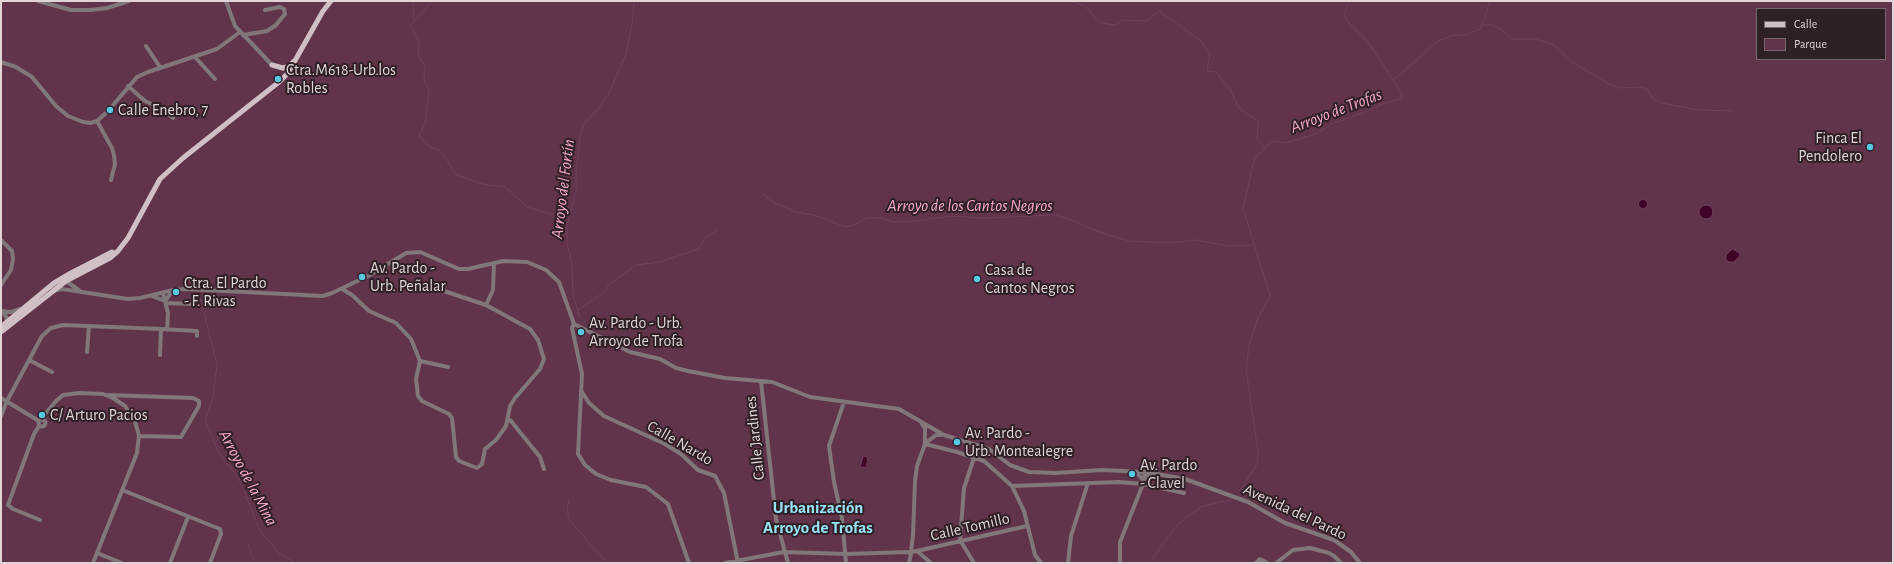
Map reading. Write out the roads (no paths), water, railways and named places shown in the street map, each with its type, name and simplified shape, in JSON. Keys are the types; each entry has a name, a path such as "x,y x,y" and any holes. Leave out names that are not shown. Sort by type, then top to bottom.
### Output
{"main road":[{"path":"1,331 51,292 70,283 75,276 110,258 118,251 128,238 154,189 167,172 279,82 288,73 331,1"},
{"path":"281,70 290,66 304,46"},
{"path":"272,66 288,73"},
{"path":"279,82 281,70"},
{"path":"1,327 37,297 71,273 108,255 128,238"}],"street":[{"path":"38,1 71,10 107,8 129,1"},
{"path":"226,1 231,18 241,34 272,66"},
{"path":"1,62 16,67 32,78 56,106 68,116 83,122 97,121 137,78 160,67 217,49 241,34 267,31 276,25 285,14 284,9 280,7 265,10"},
{"path":"146,46 160,67"},
{"path":"195,57 215,79"},
{"path":"128,86 145,101 162,109 173,118"},
{"path":"97,121 112,148 114,155 115,164 111,180"},
{"path":"1,240 12,251 13,259 11,270 1,285"},
{"path":"62,289 128,299 151,296 174,290 204,290 323,296 342,289 370,275 406,252 413,251 428,254 459,269 468,269 494,263 520,260 540,266 552,274 559,282 574,324 572,328 582,374 578,454 585,465 596,474 611,480 646,488 668,504 689,563"},
{"path":"486,305 493,290 494,263"},
{"path":"1,311 16,311 61,282 70,283 84,292"},
{"path":"51,292 70,287 70,283"},
{"path":"350,285 352,295"},
{"path":"342,289 352,295 369,311 396,323 404,330 416,348 420,361 416,380 418,396 422,401 449,414 452,418 455,452 459,461 474,468 478,468 482,464 485,449 497,439 506,426 510,406 540,369 544,359 534,332 486,305 432,287"},
{"path":"166,302 174,290"},
{"path":"163,293 168,313 167,330"},
{"path":"151,296 166,302 192,304"},
{"path":"1,311 5,314 6,323 5,327 1,331"},
{"name":"Avenida del Pardo","path":"574,324 618,348 660,359 682,370 725,378 761,381 781,385 810,397 892,407 904,411 929,434 944,435 989,449 1010,465 1029,472 1055,473 1102,470 1145,472 1185,479 1248,502 1285,523 1334,540 1351,552 1360,563"},
{"path":"1,416 7,401 42,336 51,328 63,325 161,329 197,331 197,336"},
{"path":"87,352 88,326"},
{"path":"160,355 161,329"},
{"path":"29,360 52,372"},
{"path":"420,361 448,367"},
{"name":"Calle Jardines","path":"761,381 776,519 788,563"},
{"name":"Calle Nardo","path":"582,392 589,403 604,416 665,444 681,454 698,470 715,476 724,493 738,561"},
{"path":"40,520 13,509 8,505 39,422 56,401 70,393 193,398 199,401 199,406 181,438 139,436"},
{"path":"93,563 137,453 139,436 135,420 122,404 103,394"},
{"path":"122,404 123,399 127,395"},
{"path":"1,398 43,426 46,423 48,410"},
{"path":"844,402 829,446 834,482 842,518 846,563"},
{"path":"904,411 923,425 929,434 944,435"},
{"path":"508,419 511,420 540,457 544,469"},
{"path":"909,563 917,466 929,434"},
{"path":"925,444 984,461 1012,486 1024,511 1035,555 1041,563"},
{"path":"974,458 964,488 960,540 974,563"},
{"path":"1134,472 1140,475 1143,482"},
{"path":"1120,563 1120,542 1143,482 1145,472"},
{"path":"1143,482 1149,476 1160,475"},
{"path":"1012,486 1143,482 1184,493"},
{"path":"1068,563 1071,536 1088,483"},
{"path":"122,490 220,529 221,534 210,563"},
{"path":"170,563 188,517"},
{"name":"Calle Tomillo","path":"726,563 784,552 846,554 911,552 1027,526"},
{"path":"1276,563 1292,550 1310,548 1329,553 1341,563"},
{"path":"917,551 931,563"},
{"path":"97,553 122,563"},
{"path":"1256,563 1260,559 1267,563"}],"waterway":[{"path":"414,1 414,20"},
{"path":"432,1 410,26 419,41 418,56 425,65 424,80 429,91 425,124 419,135 424,142 432,148 440,151 446,158 455,174 482,184 505,187 527,207 550,214 567,226"},
{"path":"1070,1 1085,6 1100,23 1116,25 1123,20 1147,21 1159,11 1201,41 1210,53 1207,71 1216,72 1230,89 1239,108 1258,121 1257,139 1264,147"},
{"name":"Arroyo de Trofas","path":"1238,493 1257,464 1258,452 1246,369 1249,346 1258,318 1270,296 1243,208 1255,157 1273,141 1284,143 1316,134 1331,124 1368,111 1382,104 1401,99 1402,94 1368,42 1348,22 1344,13 1350,1"},
{"path":"1395,79 1438,41 1453,35 1465,35 1480,29 1490,1"},
{"name":"Arroyo del Fortín","path":"580,318 573,296 572,263 567,244 567,226 576,192 576,173 580,137 584,124 598,109 608,95 626,54 632,24 634,3"},
{"path":"1481,25 1493,25 1502,30 1512,39 1535,39 1552,44 1570,61 1611,85 1621,88 1641,87 1648,90 1652,98 1661,103 1699,110 1734,111"},
{"name":"Arroyo de los Cantos Negros","path":"763,194 771,201 796,212 814,215 846,227 854,225 867,218 882,218 893,222 915,221 952,216 984,218 1054,215 1067,218 1097,231 1129,241 1170,243 1196,240 1228,246 1254,245"},
{"path":"578,310 606,291 608,286 636,265 660,262 699,249 705,238 717,230"},
{"name":"Arroyo de la Mina","path":"200,297 217,365 213,398 205,421 219,453 239,479 260,531 280,554 296,563"},
{"name":"Arroyo del Fortín","path":"569,499 567,510 570,521 607,563"},
{"name":"Arroyo de Trofas","path":"1149,563 1174,529 1184,519 1203,506 1231,500"},
{"path":"248,544 255,563"}],"place":[{"name":"Ctra.M618-Urb.los Robles","path":"278,79"},
{"name":"Calle Enebro, 7","path":"110,110"},
{"name":"Finca El Pendolero","path":"1870,147"},
{"name":"Av. Pardo - Urb. Peñalar","path":"362,277"},
{"name":"Casa de Cantos Negros","path":"977,279"},
{"name":"Ctra. El Pardo - F. Rivas","path":"176,292"},
{"name":"Av. Pardo - Urb. Arroyo de Trofa","path":"581,332"},
{"name":"C/ Arturo Pacios","path":"42,415"},
{"name":"Av. Pardo - Urb. Montealegre","path":"957,442"},
{"name":"Av. Pardo - Clavel","path":"1132,474"}],"district":[{"name":"Urbanización Arroyo de Trofas","path":"818,518"}]}
